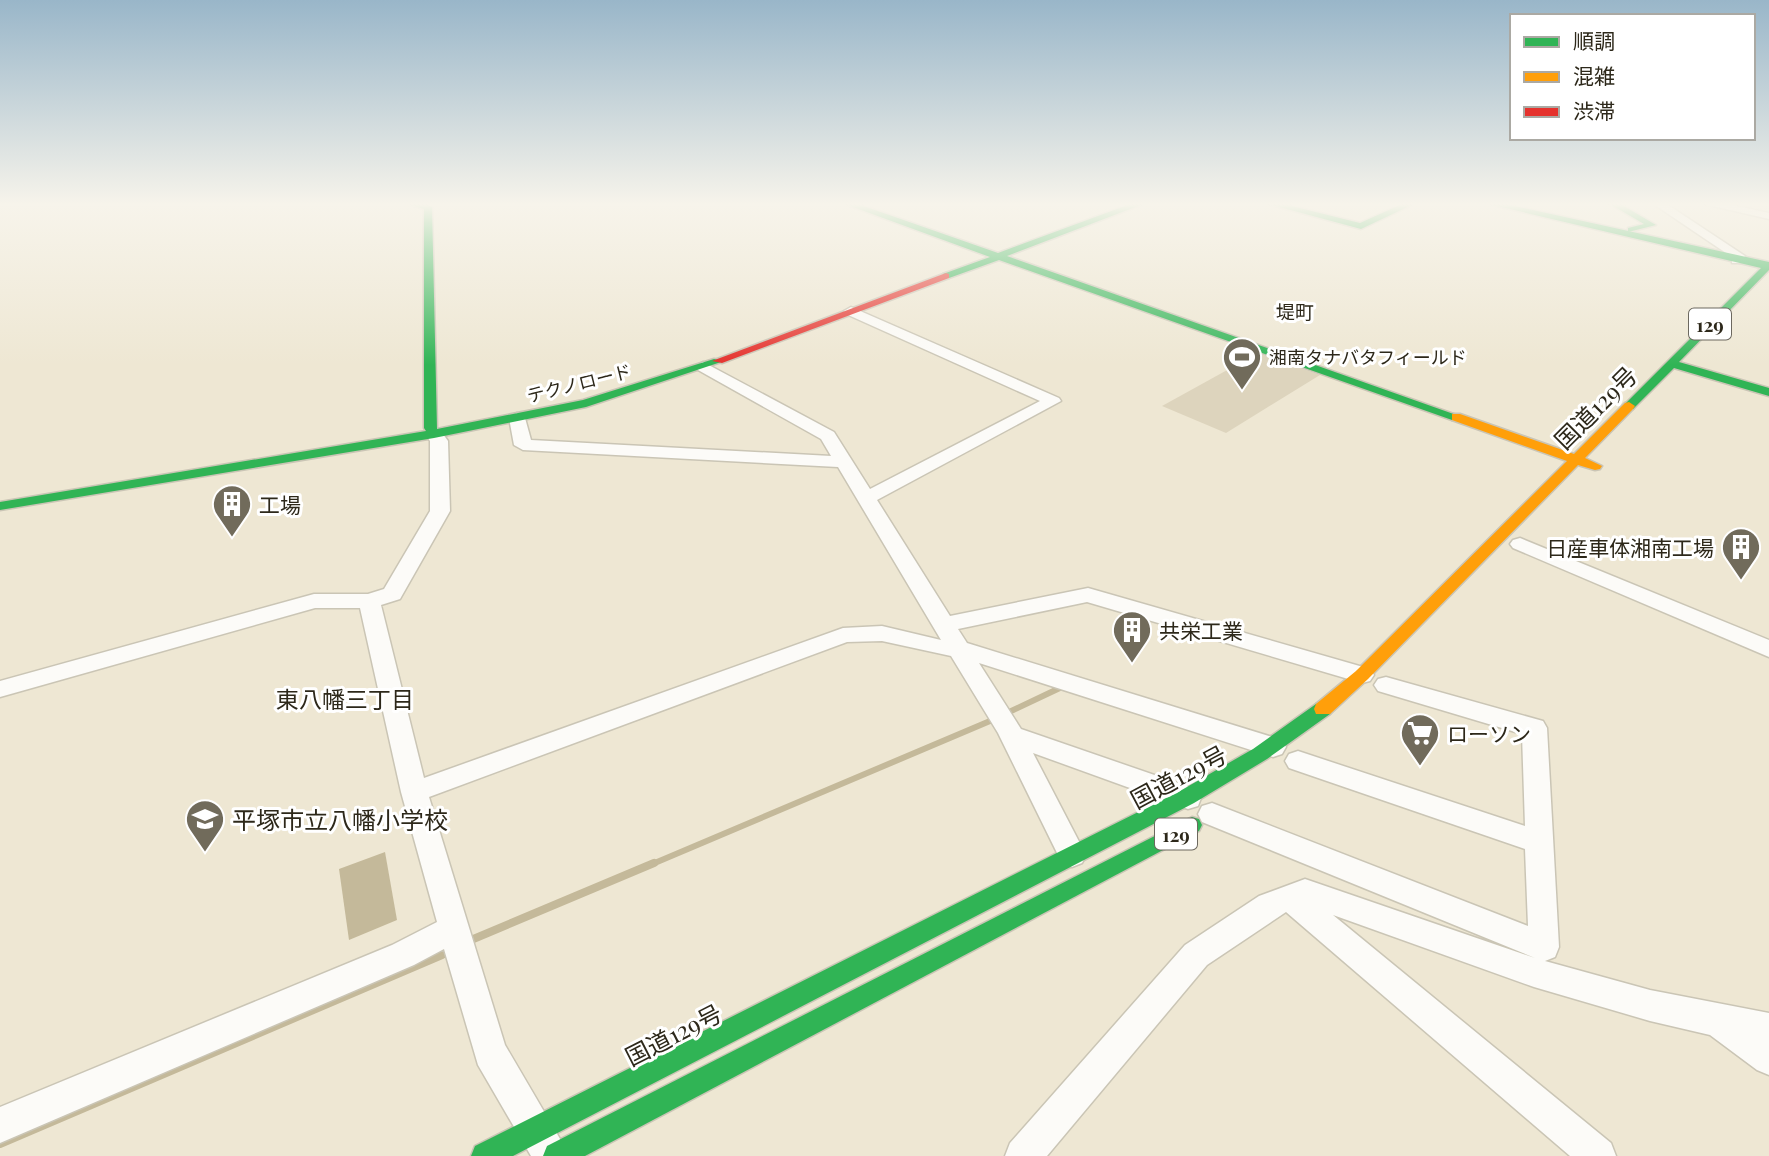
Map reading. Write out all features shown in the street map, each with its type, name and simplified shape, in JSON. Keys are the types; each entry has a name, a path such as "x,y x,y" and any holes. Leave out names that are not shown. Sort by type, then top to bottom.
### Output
{"main road":[{"path":"428,257 430,428 434,434"},
{"path":"998,257 1576,459"},
{"name":"テクノロード","path":"0,506 434,434 586,403 703,367 998,257"},
{"path":"1723,257 1769,266"},
{"name":"国道129号","path":"485,1156 1188,798 1273,747 1307,723 1362,675 1769,266"},
{"name":"129","path":"1748,309 1769,286"},
{"name":"129","path":"1674,384 1703,358"},
{"path":"1670,363 1769,392"},
{"name":"国道129号","path":"1576,459 1600,461 1580,481"},
{"name":"129","path":"555,1156 1223,808"}],"street":[{"path":"851,311 1053,401 867,498"},
{"path":"703,367 828,436 1012,736 1072,855"},
{"path":"517,418 523,445 844,462"},
{"path":"0,689 314,601 369,601 392,594 440,511 439,442 434,434"},
{"path":"1520,545 1769,649"},
{"path":"943,625 1088,595 1362,675"},
{"path":"369,601 414,792 490,1053 536,1130 555,1156"},
{"path":"414,792 843,635 863,631 886,632 940,647 957,648 1273,747"},
{"path":"1223,808 1544,947 1534,728 1386,685"},
{"path":"1012,736 1188,798"},
{"path":"1301,758 1539,842"},
{"path":"1023,1156 1196,955 1269,905 1305,892 1618,999 1719,1022 1769,1029"},
{"path":"1291,898 1598,1156"},
{"path":"0,1125 403,955 453,929"},
{"path":"1719,1022 1769,1058"}],"shaded area":[{"name":"湘南タナバタフィールド","path":"1258,353 1320,375 1226,433 1162,406"},
{"path":"385,852 397,920 349,940 339,869"}],"waterway":[{"path":"1007,713 1064,686"},
{"path":"650,865 990,721"},
{"path":"471,940 654,863"},
{"path":"0,1144 442,955"}],"traffic: fast":[{"path":"428,257 430,428 434,434"},
{"path":"946,276 997,257"},
{"path":"1000,257 1456,417"},
{"path":"1725,257 1769,267"},
{"path":"1629,406 1769,265"},
{"path":"0,506 434,434 586,403 718,361"},
{"path":"1670,363 1769,392"},
{"path":"485,1156 1187,797 1260,754 1323,709"},
{"path":"557,1156 1192,825"}],"traffic: slow":[{"path":"1323,709 1362,675 1629,406"},
{"path":"1456,417 1595,466"}],"traffic: jam":[{"path":"718,361 946,276"}],"place":[{"name":"湘南タナバタフィールド","path":"1242,391"},
{"name":"工場","path":"232,538"},
{"name":"日産車体湘南工場","path":"1741,581"},
{"name":"共栄工業","path":"1132,664"},
{"name":"ローソン","path":"1420,767"},
{"name":"平塚市立八幡小学校","path":"205,853"}],"district":[{"name":"堤町","path":"1295,311"},
{"name":"東八幡三丁目","path":"345,698"}]}
